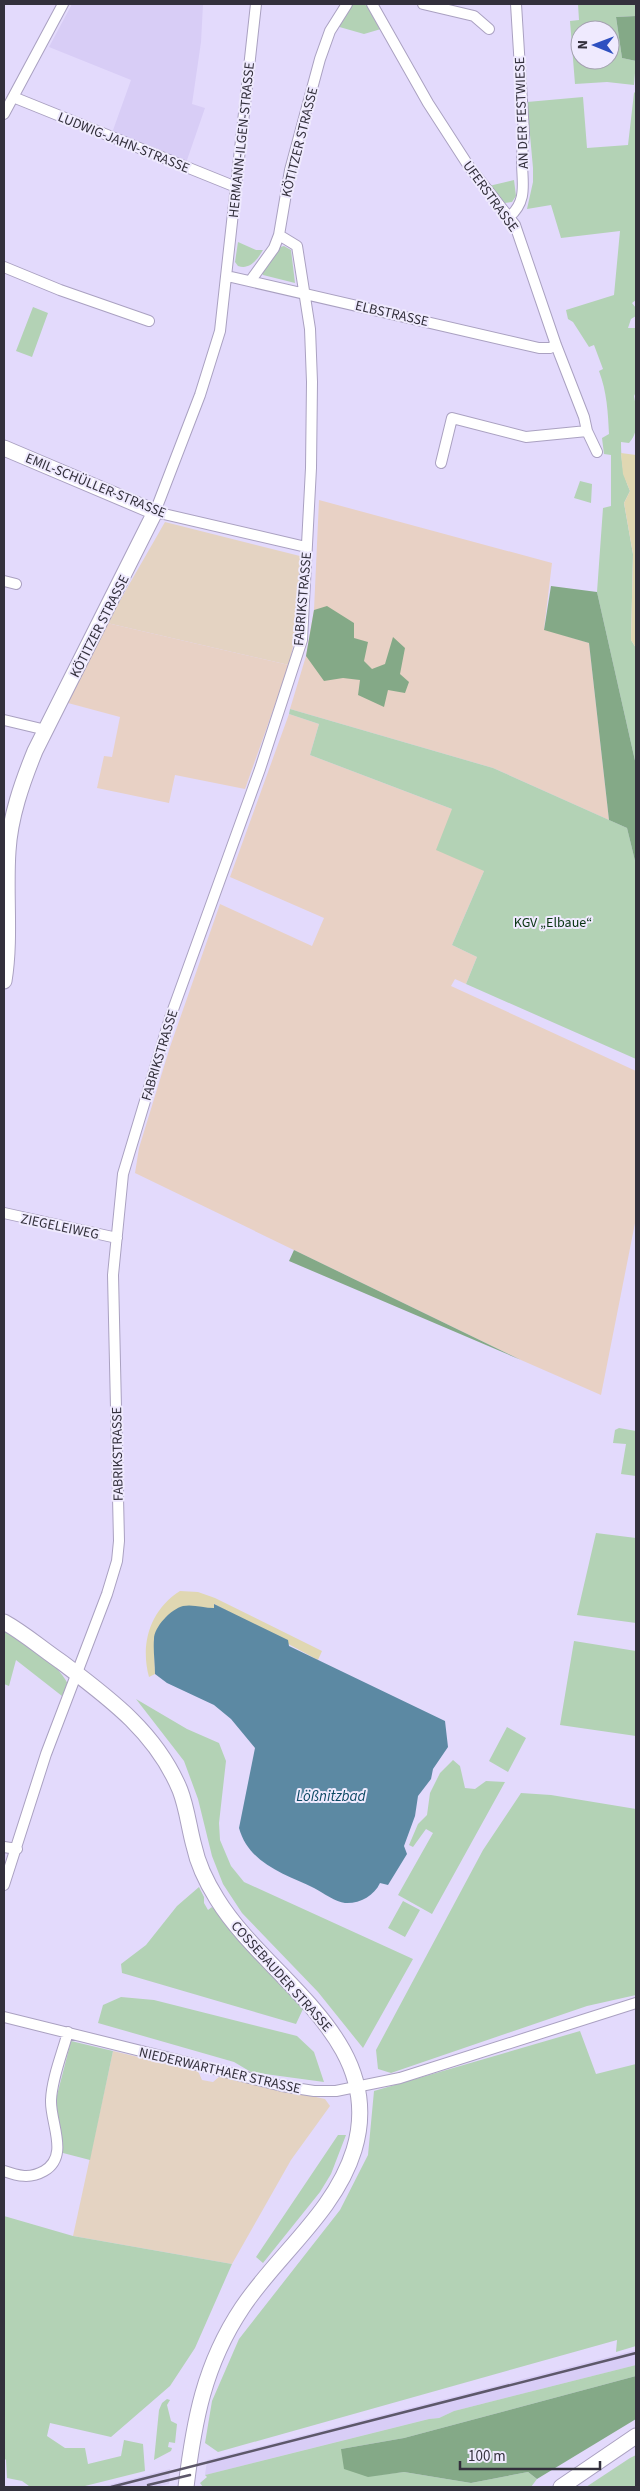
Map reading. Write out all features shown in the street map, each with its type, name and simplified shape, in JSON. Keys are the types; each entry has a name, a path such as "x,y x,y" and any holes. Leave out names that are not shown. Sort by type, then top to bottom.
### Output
{"street":[{"name":"HERMANN-ILGEN-STRASSE","path":"227,276 256,4"},
{"name":"KÖTITZER STRASSE","path":"251,280 274,248 279,235 290,170 320,58 330,31 347,4"},
{"path":"423,4 474,16 489,29"},
{"name":"AN DER FESTWIESE","path":"509,217 522,200 524,184 522,154 524,133 516,4"},
{"path":"4,114 59,5"},
{"name":"UFERSTRASSE","path":"374,5 428,103 468,165 509,217 521,239 556,345 584,417 587,431 597,452"},
{"name":"LUDWIG-JAHN-STRASSE","path":"13,97 236,187"},
{"name":"FABRIKSTRASSE","path":"4,1884 17,1849 46,1754 78,1675 115,1569 119,1546 113,1275 123,1174 170,1018 260,769 302,640 311,468 312,382 310,328 296,246 279,235"},
{"path":"4,267 60,290 150,321"},
{"name":"KÖTITZER STRASSE","path":"4,981 7,951 8,850 11,830 25,776 155,512 215,350 220,331 227,276"},
{"name":"ELBSTRASSE","path":"227,276 539,348 550,348 556,345"},
{"path":"440,463 452,418 526,436 587,431"},
{"name":"EMIL-SCHÜLLER-STRASSE","path":"4,448 155,512 306,547"},
{"path":"4,581 16,584"},
{"path":"4,720 46,730"},
{"name":"ZIEGELEIWEG","path":"4,1214 116,1238"},
{"name":"COSSEBAUDER STRASSE","path":"4,1622 122,1708 154,1744 181,1792 202,1873 217,1900 233,1922 327,2023 348,2060 356,2088 359,2124 355,2148 346,2171 330,2198 242,2307 218,2350 204,2384 196,2418 186,2487"},
{"path":"4,1847 17,1849"},
{"name":"NIEDERWARTHAER STRASSE","path":"4,2017 282,2086 314,2091 356,2088 400,2078 636,2003"},
{"path":"4,2171 19,2177 37,2176 50,2168 57,2155 58,2142 52,2117 51,2099 68,2032"},
{"path":"561,2487 636,2436"}],"shaded area":[{"path":"72,4 203,4 201,42 192,104 205,108 186,163 112,133 131,80 49,47"},
{"path":"319,500 552,563 544,629 589,643 609,820 493,768 290,709 306,656 314,610"},
{"path":"165,522 300,556 299,618 289,665 107,623"},
{"path":"107,623 289,665 245,789 175,775 169,803 97,788 104,756 112,757 120,717 68,703"},
{"path":"289,714 319,724 310,755 452,809 484,871 452,945 477,957 466,984 455,979 451,986 636,1071 636,1218 601,1395 521,1360 135,1173 139,1148 170,1047 220,904 312,946 324,918 230,877"},
{"path":"113,2051 198,2071 202,2080 213,2082 220,2076 325,2099 330,2106 291,2160 232,2264 73,2236"},
{"path":"636,2350 636,2365 454,2411 439,2418 205,2475 207,2460"},
{"path":"170,2469 169,2484 156,2487 101,2487"}],"green space":[{"path":"362,4 368,6 381,29 364,34 336,26 350,5"},
{"path":"578,4 636,4 636,16 616,17 616,20 579,20"},
{"path":"636,16 636,61 622,58 620,20 616,20 616,17"},
{"path":"620,44 622,58 636,61 634,85 607,82 575,84 574,70 620,70"},
{"path":"636,91 636,300 632,303 636,308 636,316 631,319 628,328 636,328 636,392 634,396 637,421 635,433 629,443 621,442 621,455 630,491 624,503 633,554 631,640 636,648 636,765 597,592 603,508 611,506 611,455 604,454 602,438 609,434 608,410 599,371 603,369 594,345 589,347 573,322 568,319 566,310 614,295 620,231 561,238 551,205 527,209 533,182 533,168 527,102 583,97 587,148 628,145 634,93"},
{"path":"514,180 516,196 512,202 505,203 489,186"},
{"path":"238,242 256,250 263,250 256,261 246,267 238,266 235,262"},
{"path":"284,246 291,250 295,283 263,275 262,273 280,247"},
{"path":"33,307 48,313 32,357 16,351"},
{"path":"580,481 592,484 591,503 574,498"},
{"path":"551,586 597,592 636,765 636,865 627,828 609,820 589,643 544,630"},
{"path":"327,606 354,623 354,638 368,642 364,661 372,669 385,664 393,637 405,648 400,674 409,682 405,693 388,690 384,707 358,695 360,680 343,678 324,681 306,656 314,610"},
{"name":"KGV „Elbaue“","path":"290,709 493,768 627,828 636,865 636,1059 466,984 477,957 452,945 484,871 436,850 452,809 310,755 319,724 289,714"},
{"path":"294,1250 521,1360 289,1261"},
{"path":"619,1428 636,1431 636,1476 621,1474 626,1444 613,1443 615,1430"},
{"path":"596,1533 636,1538 636,1623 577,1615"},
{"path":"4,1628 56,1667 68,1684 62,1696 16,1660 9,1686 4,1684"},
{"path":"574,1641 636,1651 636,1736 560,1725"},
{"path":"136,1699 187,1729 219,1743 226,1761 219,1823 220,1840 231,1866 244,1882 413,1959 363,2048 318,1992 242,1913 223,1884 212,1856 198,1799 184,1761"},
{"path":"507,1727 526,1738 508,1772 489,1761"},
{"path":"453,1760 460,1766 465,1788 475,1789 486,1781 505,1782 432,1914 398,1895 433,1833 426,1829 413,1847 409,1845 418,1824 427,1815 430,1793 440,1773"},
{"path":"521,1793 551,1795 636,1809 636,1995 587,2006 391,2073 378,2069 376,2050 483,1850"},
{"path":"199,1887 208,1910 212,1907 303,2009 296,2024 122,1973 121,1964 146,1945 177,1906"},
{"path":"403,1901 420,1910 405,1937 388,1928"},
{"path":"121,1997 154,2000 297,2036 314,2052 324,2082 251,2072 234,2062 98,2023 103,2005"},
{"path":"580,2031 596,2074 636,2064 636,2346 616,2352 617,2340 218,2452 205,2443 212,2401 239,2339 340,2210 368,2155 374,2091"},
{"path":"71,2041 113,2051 90,2160 63,2153 55,2103"},
{"path":"338,2135 346,2135 331,2174 320,2192 263,2263 256,2257"},
{"path":"4,2216 73,2236 232,2264 195,2348 170,2386 111,2437 50,2423 47,2436 65,2448 85,2448 88,2464 121,2456 124,2440 143,2444 145,2471 81,2487 25,2487 29,2486 22,2481 7,2478 6,2460 4,2458"},
{"path":"636,2365 636,2376 404,2438 341,2449 368,2476 404,2472 471,2483 528,2472 537,2479 531,2487 203,2487 200,2483 207,2477 205,2475 439,2418 454,2411"},
{"path":"636,2376 636,2419 537,2479 528,2472 471,2483 404,2472 368,2477 344,2469 341,2449 404,2438"},
{"path":"167,2399 170,2400 167,2405 171,2421 177,2424 175,2443 169,2442 168,2447 172,2448 171,2451 154,2460 159,2410 162,2403"},
{"path":"636,2455 636,2487 586,2487 630,2458"}],"sand":[{"path":"621,453 636,455 636,648 631,640 633,554 624,503 630,491 623,474"},
{"path":"180,1591 198,1592 215,1598 322,1651 318,1660 214,1604 214,1608 198,1608 167,1616 154,1638 155,1674 149,1677 146,1652 150,1629 161,1608"}],"water":[{"name":"Lößnitzbad","path":"214,1604 288,1640 289,1646 445,1721 448,1747 433,1769 431,1779 418,1796 415,1816 404,1846 407,1854 388,1885 380,1883 374,1892 366,1898 350,1903 338,1901 269,1866 251,1851 239,1828 255,1748 231,1719 214,1705 167,1683 155,1674 154,1639 157,1629 164,1619 173,1611 183,1606 191,1605 214,1608"}],"railway":[{"path":"111,2487 636,2353"},
{"path":"148,2485 190,2475"}]}
